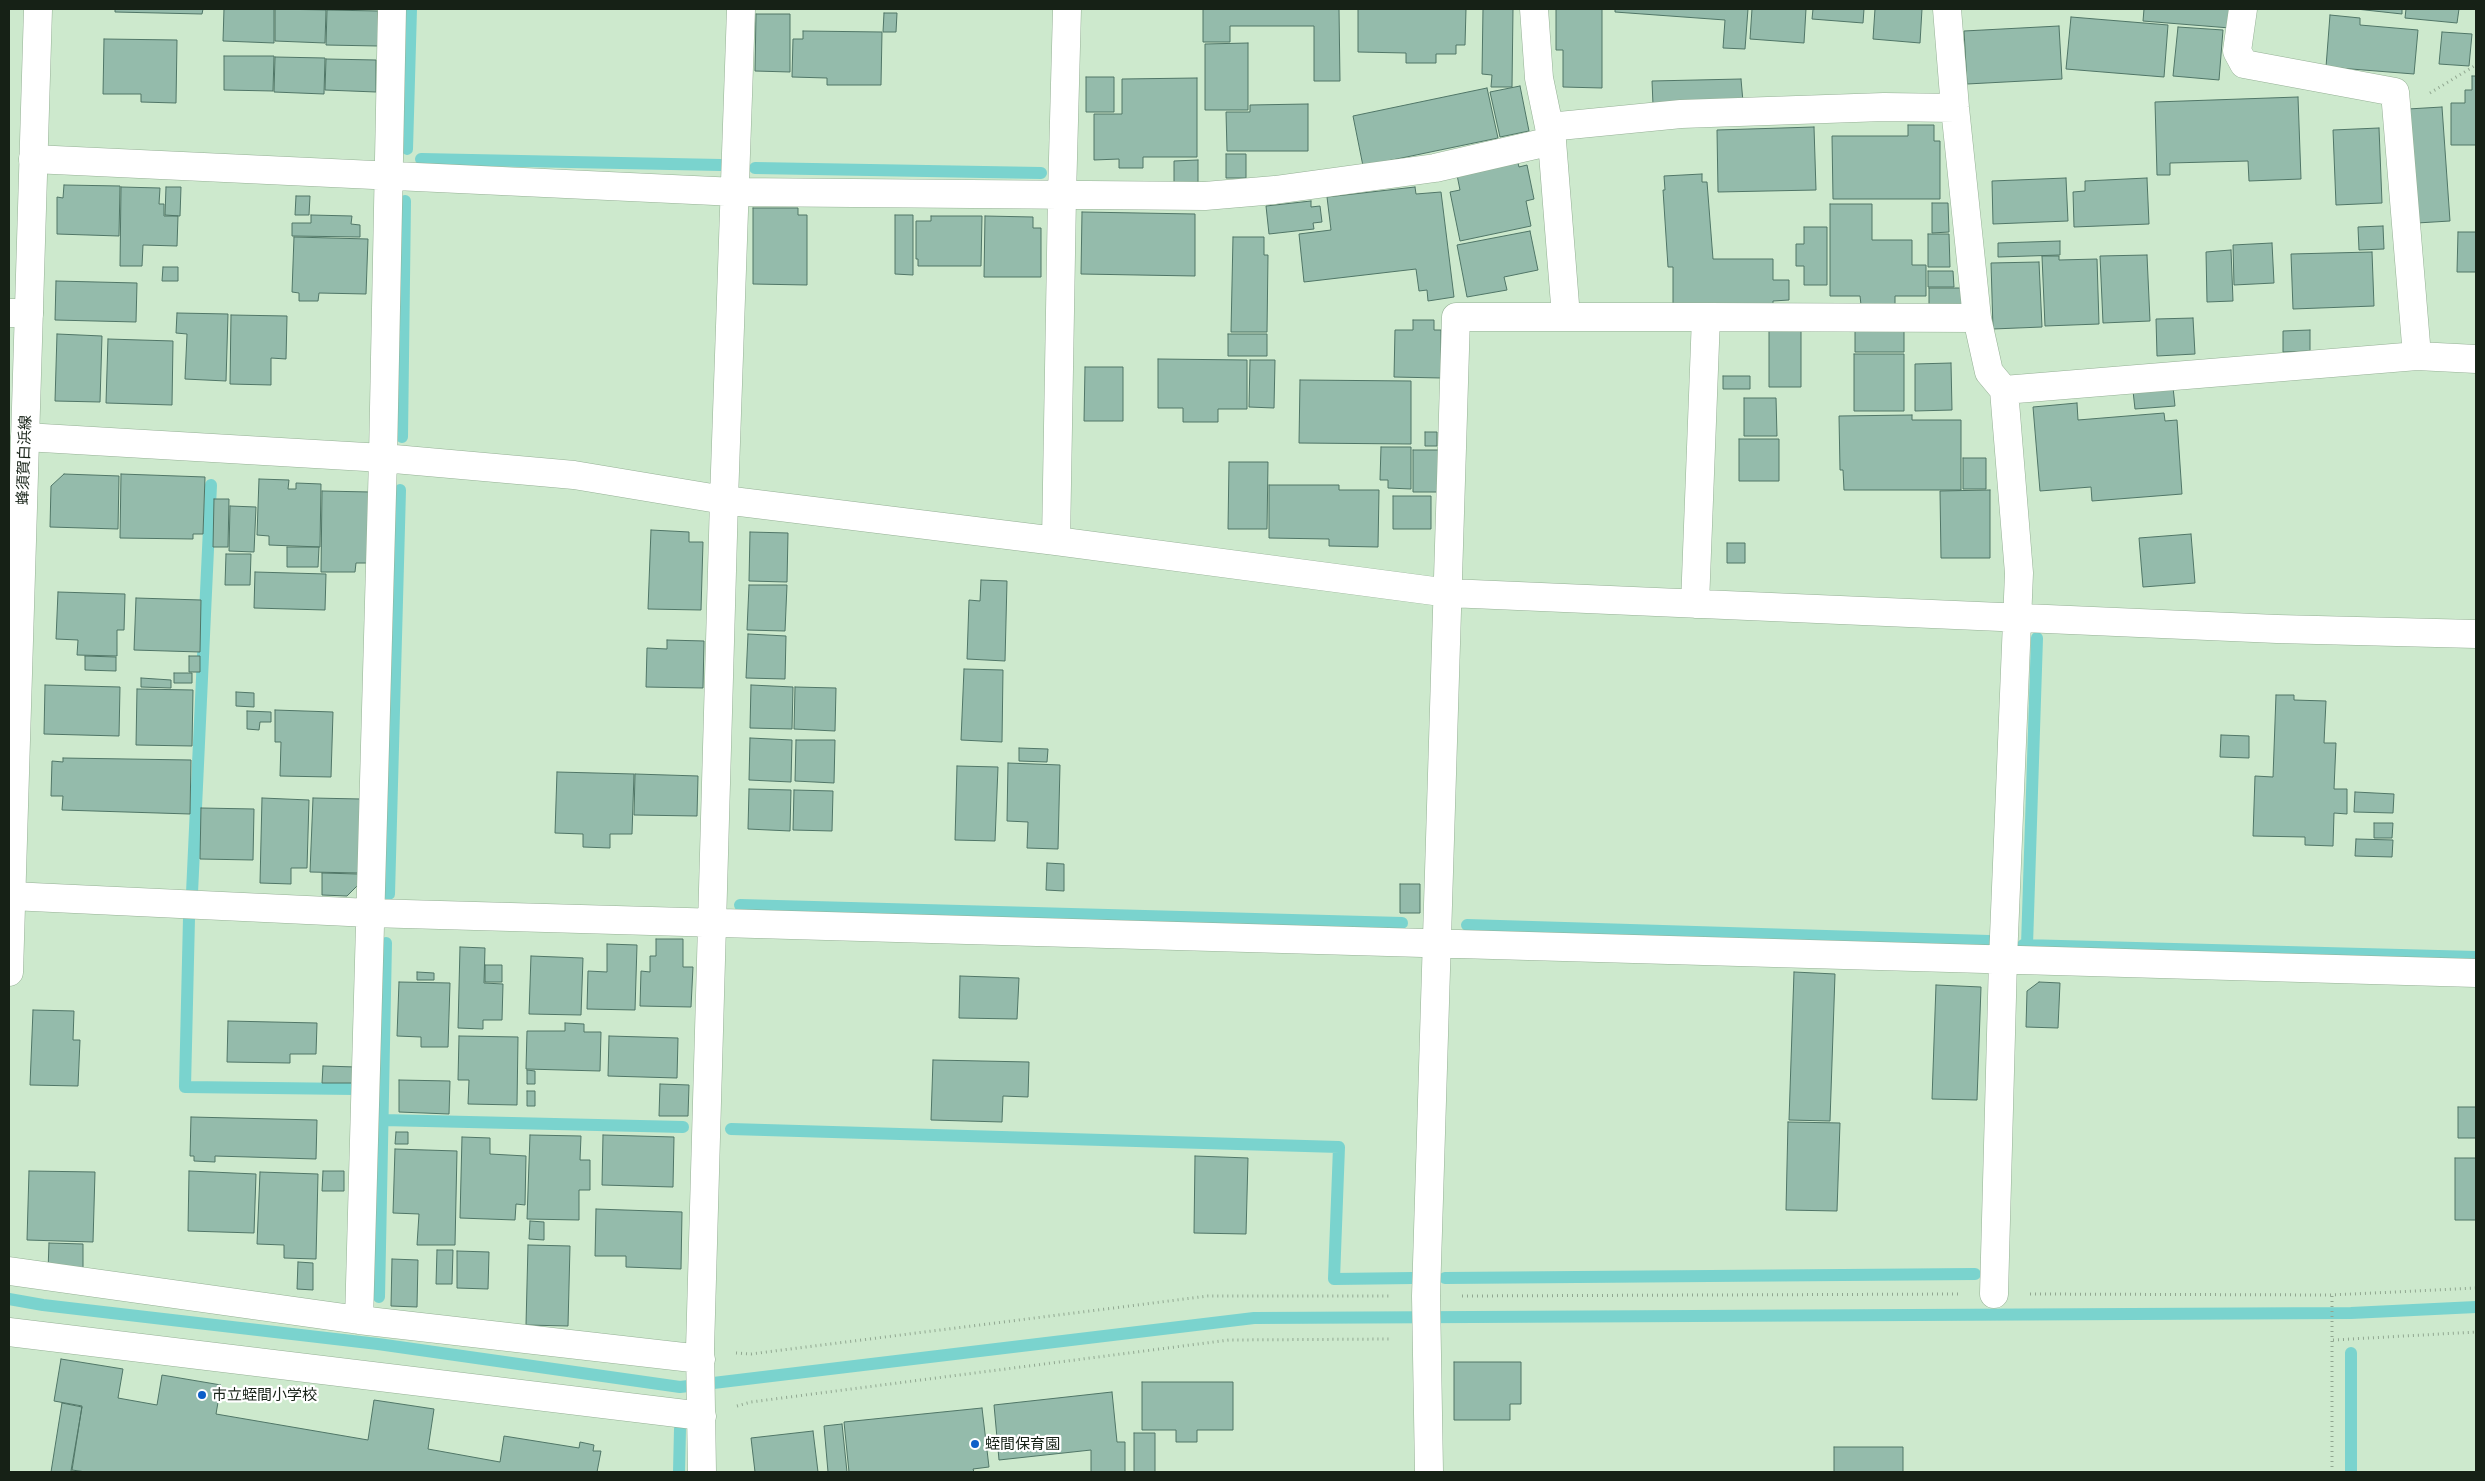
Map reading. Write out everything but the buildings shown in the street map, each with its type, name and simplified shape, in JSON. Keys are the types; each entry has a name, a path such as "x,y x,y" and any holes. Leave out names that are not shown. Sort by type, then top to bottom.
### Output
{"street":[{"name":"蜂須賀白浜線","path":"9,972 16,468 25,437 19,313 33,159 38,9"},
{"path":"359,1320 383,458 392,9"},
{"path":"702,1472 701,1359 712,923 724,500 742,9"},
{"path":"1056,540 1062,196 1068,9"},
{"path":"1534,9 1539,78 1550,134 1566,317"},
{"path":"1947,9 1955,108 1978,318 1989,372 2004,390 2019,573 2003,960 1994,1294"},
{"path":"2243,9 2237,51 2244,64 2395,92 2417,356"},
{"path":"33,159 736,192 1205,196 1275,190 1435,168 1550,134 1682,114 1884,107 1955,108"},
{"path":"1429,1472 1426,1300 1456,317 1978,318"},
{"path":"1695,604 1706,317"},
{"path":"2004,390 2417,356 2476,359"},
{"path":"25,437 383,458 574,475 724,500 1056,540 1449,593 2277,629 2476,634"},
{"path":"11,896 370,913 2476,973"},
{"path":"9,1271 359,1320 701,1359"},
{"path":"9,1332 702,1410"}],"path":[{"path":"2395,92 2433,93 2476,65"},
{"path":"701,1359 1208,1296 1426,1300 1994,1294 2332,1295 2476,1288"},
{"path":"2332,1295 2332,1472"},
{"path":"2333,1338 2476,1332"},
{"path":"702,1410 1229,1340 1397,1339 1426,1344"}],"waterway":[{"path":"407,149 411,9"},
{"path":"421,159 721,165"},
{"path":"755,168 1041,173"},
{"path":"402,437 405,201"},
{"path":"192,893 211,485"},
{"path":"389,894 400,490"},
{"path":"2027,945 2037,638"},
{"path":"740,905 1402,923"},
{"path":"189,918 185,1087 355,1089"},
{"path":"1467,925 1989,941"},
{"path":"379,1297 386,943"},
{"path":"2023,945 2476,957"},
{"path":"383,1120 683,1127"},
{"path":"731,1129 1339,1147 1334,1279 1413,1278"},
{"path":"1445,1278 1975,1274"},
{"path":"9,1299 43,1305 378,1344 680,1387 1254,1318 2351,1313 2476,1307"},
{"path":"2351,1353 2351,1472"},
{"path":"679,1472 680,1429"}],"place":[{"name":"市立蛭間小学校","path":"202,1395"},
{"name":"蛭間保育園","path":"975,1444"}]}
